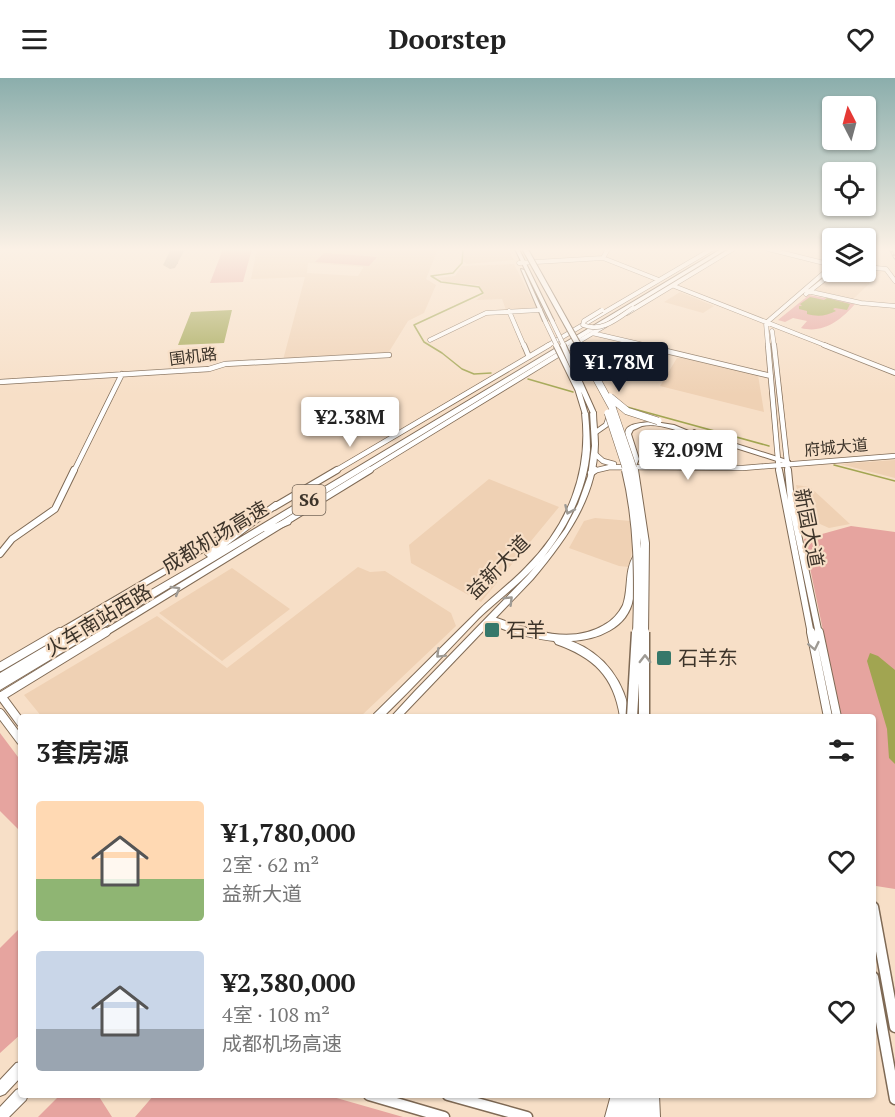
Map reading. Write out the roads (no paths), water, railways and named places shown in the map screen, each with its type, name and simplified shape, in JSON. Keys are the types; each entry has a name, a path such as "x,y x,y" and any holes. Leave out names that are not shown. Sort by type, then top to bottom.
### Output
{"highway":[{"path":"546,297 596,388 613,425 629,481 637,557 632,714"},
{"path":"548,297 598,380 619,423 633,464 644,532 644,714"},
{"name":"成都机场高速","path":"0,686 638,297"},
{"name":"成都机场高速","path":"0,678 643,297"},
{"path":"598,380 620,406 636,415 686,432 703,441 709,455 708,460 702,465"},
{"path":"633,464 636,459 628,434 630,429 641,423 657,422 782,462"},
{"path":"208,554 278,504"},
{"path":"235,544 287,522"},
{"path":"489,621 517,634 559,639 595,634 618,621 627,607 632,564 637,557"},
{"path":"559,639 585,651 610,673 625,704 625,714"},
{"path":"613,1117 619,1098"},
{"path":"620,1098 621,1117"},
{"path":"637,1098 637,1117"},
{"path":"651,1098 652,1117"}],"main road":[{"name":"益新大道","path":"535,297 540,310 549,321"},
{"name":"益新大道","path":"398,714 545,563 575,520 591,473 596,432 538,297"},
{"name":"益新大道","path":"380,714 481,612 538,560 566,517 578,492 586,459 589,412"},
{"path":"0,1089 18,1071"},
{"path":"0,1117 18,1098"}],"street":[{"path":"628,297 584,321 583,325 588,328 598,328 654,298"},
{"path":"0,667 629,297"},
{"path":"703,297 895,373"},
{"path":"769,324 800,297"},
{"path":"836,297 861,303 895,306"},
{"name":"火车南站西路","path":"0,696 589,335 654,298"},
{"path":"430,340 486,313 540,310"},
{"path":"509,311 529,357"},
{"name":"新园大道","path":"769,324 771,376 782,462 827,714"},
{"name":"新园大道","path":"769,324 782,462 836,714"},
{"path":"596,432 606,424 611,411 609,397 580,347 589,335 771,376"},
{"name":"围机路","path":"0,382 209,369 225,364 389,355"},
{"path":"0,554 6,542 28,525 45,519 56,509 122,374"},
{"path":"595,454 603,461 616,464 702,465 782,462"},
{"name":"府城大道","path":"782,462 895,454"},
{"path":"591,473 596,469 610,467 697,469 782,462"},
{"path":"0,696 3,710 18,736"},
{"path":"3,710 18,721"},
{"path":"876,923 895,1027"},
{"path":"876,994 895,1099"},
{"path":"379,1098 444,1117"},
{"path":"459,1098 527,1117"}],"waterway":[{"path":"473,297 414,325 424,342 462,369 474,374 491,373"},
{"path":"528,379 573,392"},
{"path":"627,407 769,446"},
{"path":"834,465 895,481"}],"place":[{"name":"石羊","path":"492,630"},
{"name":"石羊东","path":"664,658"}]}
